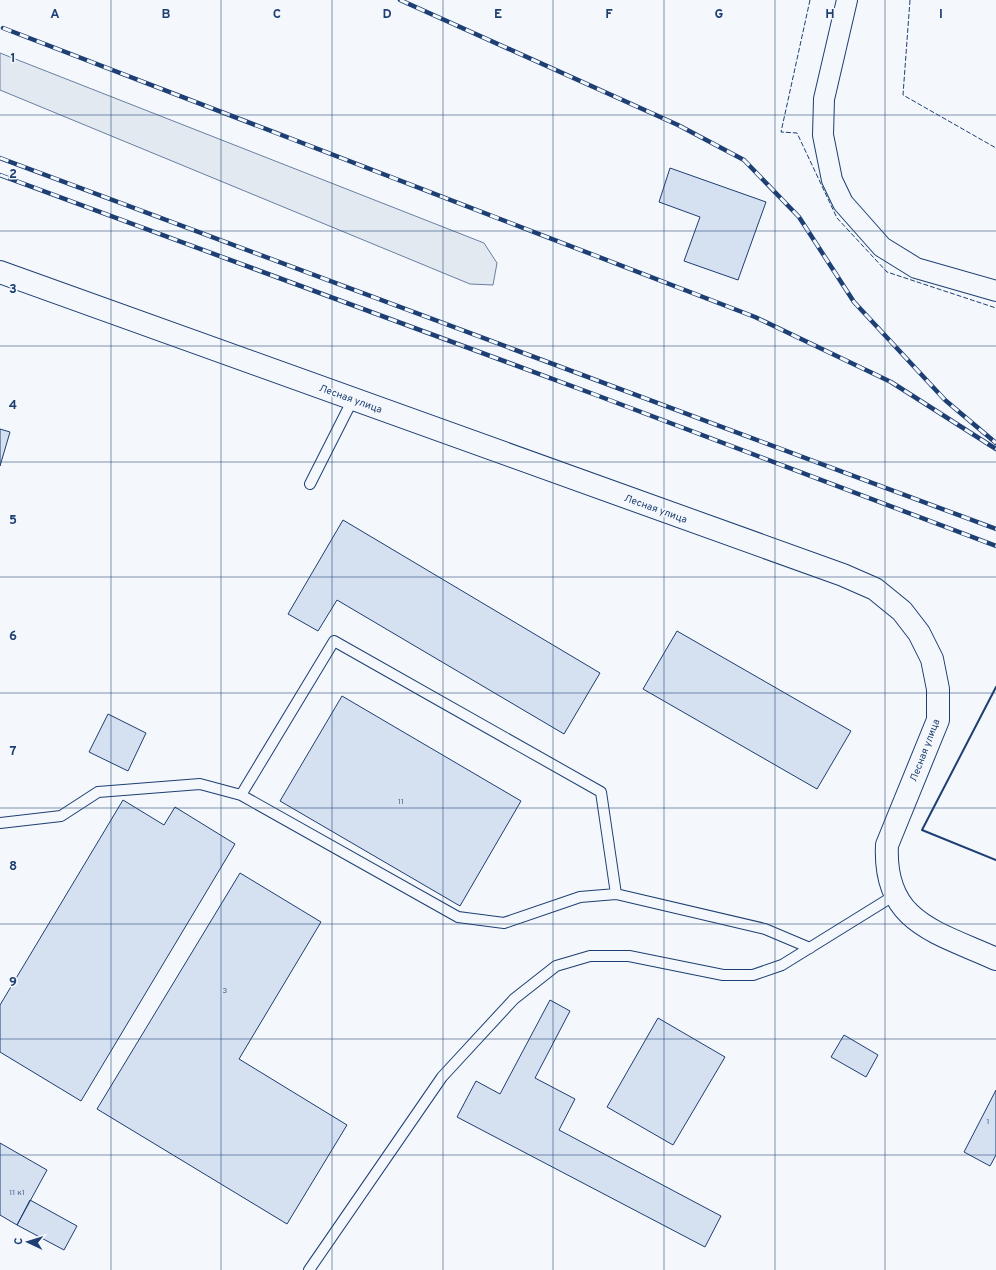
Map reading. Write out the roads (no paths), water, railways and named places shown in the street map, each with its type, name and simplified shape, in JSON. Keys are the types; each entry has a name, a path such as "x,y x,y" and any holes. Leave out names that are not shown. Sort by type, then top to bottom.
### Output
{"street":[{"path":"848,0 824,99 823,135 832,180 843,204 882,248 916,268 996,291"},
{"name":"Лесная улица","path":"0,272 843,575 875,589 902,611 919,633 932,659 938,689 938,720 887,844 886,864 889,881 904,910 920,925 996,960"}],"lane":[{"path":"310,484 353,399"},
{"path":"241,795 334,641 601,792 616,894"},
{"path":"0,823 61,816 98,792 200,784 241,795 458,917 504,922 580,897 616,894 765,930 810,948"},
{"path":"309,1270 442,1077 514,999 556,966 590,956 629,956 723,975 753,975 782,965 895,895"}],"railway":[{"path":"400,0 678,125 744,160 799,217 854,302 945,400 996,443"},
{"path":"3,28 755,317 891,382 996,449"},
{"path":"0,158 996,529"},
{"path":"0,175 596,395 996,546"}]}
